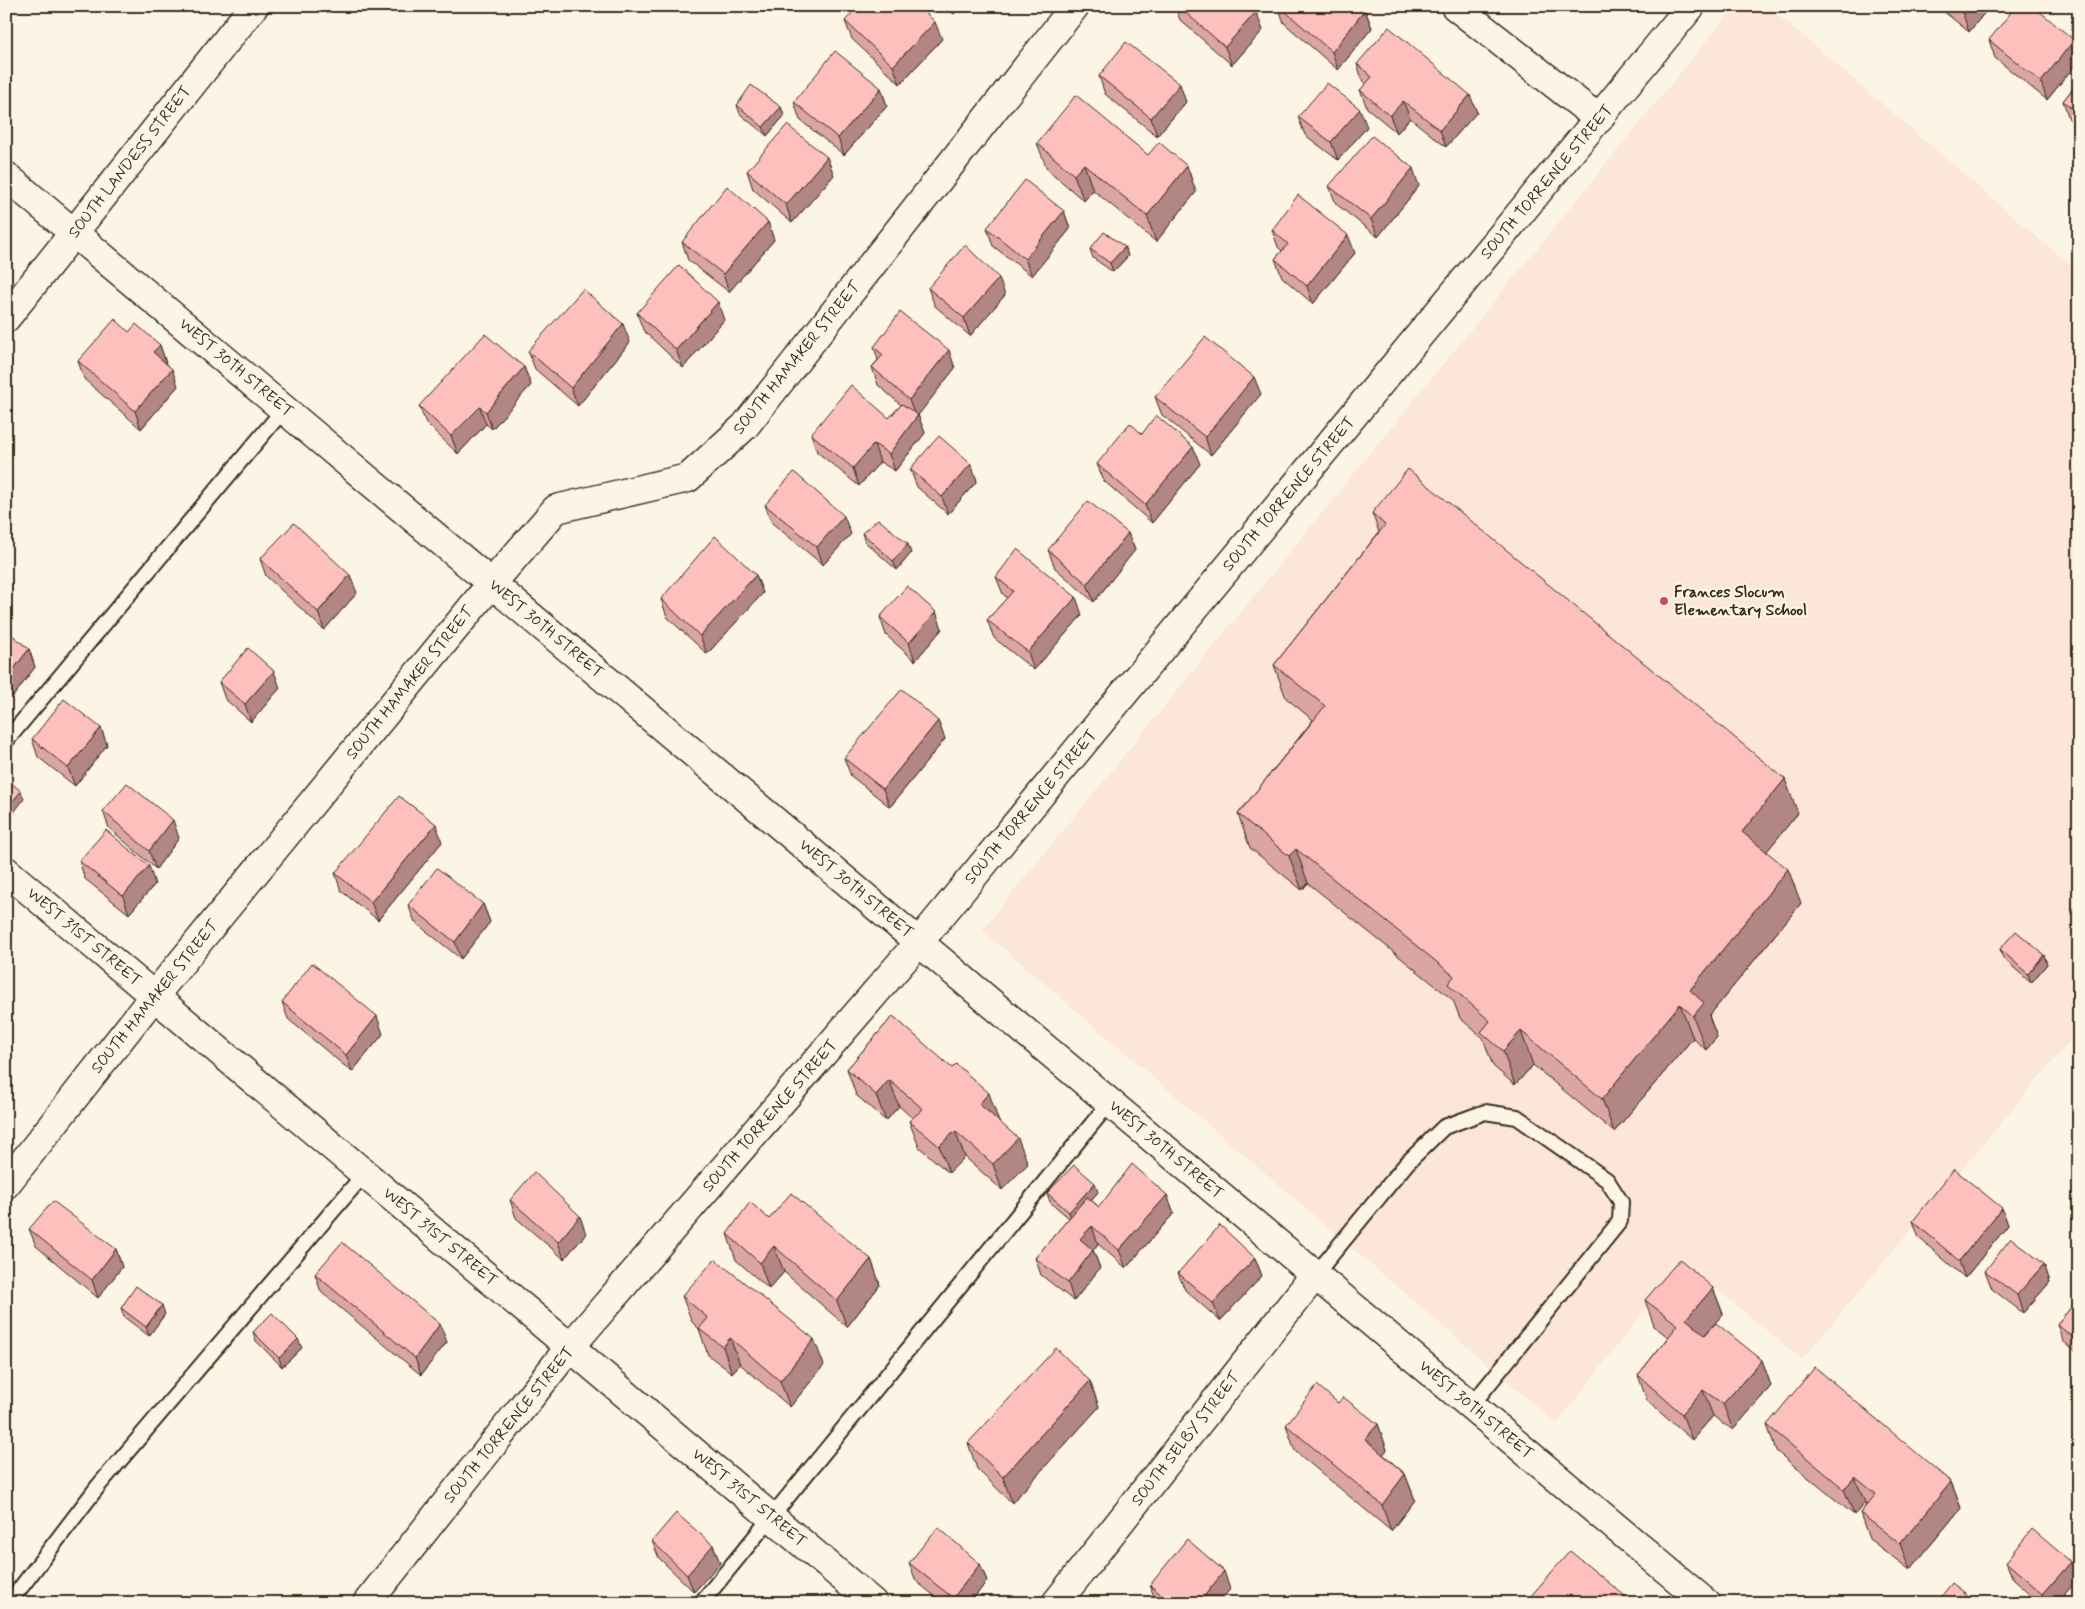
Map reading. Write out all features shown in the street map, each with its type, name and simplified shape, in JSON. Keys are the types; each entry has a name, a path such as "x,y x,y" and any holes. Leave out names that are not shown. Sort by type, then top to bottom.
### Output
{"street":[{"name":"SOUTH LANDESS STREET","path":"6,318 254,6"},
{"name":"SOUTH HAMAKER STREET","path":"6,1184 154,996 492,583 556,509 688,478 745,426 1075,6"},
{"path":"1455,6 1599,119"},
{"name":"SOUTH TORRENCE STREET","path":"367,1603 570,1348 919,942 1691,6"},
{"name":"WEST 30TH STREET","path":"6,176 1706,1603"},
{"name":"WEST 31ST STREET","path":"6,871 874,1603"},
{"name":"SOUTH SELBY STREET","path":"1056,1603 1315,1275"}],"lane":[{"path":"6,741 284,409"},
{"path":"701,1603 1110,1102"},
{"path":"1315,1275 1407,1163 1444,1127 1484,1112 1517,1117 1607,1180 1621,1202 1620,1221 1471,1406"},
{"path":"9,1603 99,1485 365,1173"}],"shaded area":[{"name":"Frances Slocum Elementary School","path":"1735,6 1768,6 2079,273 2079,1030 1802,1359 1682,1261 1557,1424 982,930"}],"building":[{"path":"858,6 866,6 874,13 880,6 919,6 935,22 893,66 845,21"},
{"path":"1178,6 1250,6 1256,12 1225,47"},
{"path":"1279,6 1361,6 1365,10 1332,52"},
{"path":"1953,6 1969,6 1963,14"},
{"path":"2016,6 2033,6 2074,40 2041,82 1989,40"},
{"path":"1389,27 1470,95 1440,130 1403,101 1390,116 1360,90 1372,77 1357,64"},
{"path":"1126,42 1180,84 1151,118 1099,76"},
{"path":"835,51 881,88 838,138 794,102"},
{"path":"2079,81 2079,114 2063,101"},
{"path":"1327,83 1360,109 1331,142 1298,117"},
{"path":"751,85 781,107 763,127 737,105"},
{"path":"1076,95 1148,155 1159,142 1187,166 1147,216 1084,164 1074,175 1037,143"},
{"path":"787,125 827,157 786,205 747,171"},
{"path":"1372,136 1413,168 1371,219 1329,186"},
{"path":"1025,180 1064,211 1025,259 987,228"},
{"path":"727,186 768,222 723,274 682,242"},
{"path":"1298,195 1348,235 1307,286 1275,259 1288,244 1272,230"},
{"path":"1104,232 1125,247 1110,263 1090,249"},
{"path":"965,245 999,278 964,318 928,288"},
{"path":"679,265 718,302 676,350 637,313"},
{"path":"583,289 623,324 571,388 528,351"},
{"path":"900,312 949,350 909,400 872,367 883,355 874,347"},
{"path":"115,319 129,332 136,324 160,345 153,352 172,369 135,411 78,361"},
{"path":"485,334 524,367 486,412 480,407 451,436 419,406"},
{"path":"1205,337 1254,377 1205,437 1155,397"},
{"path":"851,385 889,418 902,404 918,415 889,454 874,444 853,468 811,434"},
{"path":"1156,415 1193,447 1145,505 1097,464 1130,423 1142,434"},
{"path":"939,436 971,464 942,497 910,469"},
{"path":"1408,469 1785,779 1742,832 1788,869 1690,990 1704,1003 1693,1016 1680,1004 1602,1099 1521,1031 1503,1051 1481,1032 1490,1021 1448,984 1454,976 1296,849 1289,856 1238,814 1325,706 1274,665 1385,525 1372,513"},
{"path":"794,472 844,516 817,547 765,505"},
{"path":"1088,501 1128,533 1087,584 1048,550"},
{"path":"878,519 908,544 893,561 862,533"},
{"path":"294,523 350,575 318,612 260,559"},
{"path":"715,536 756,575 700,636 661,599"},
{"path":"1017,549 1076,597 1028,652 987,620 1013,591 996,577"},
{"path":"907,586 936,612 909,643 880,617"},
{"path":"6,630 29,649 6,679"},
{"path":"248,648 274,671 245,704 219,682"},
{"path":"902,689 938,721 883,789 844,758"},
{"path":"64,699 101,728 68,768 32,739"},
{"path":"6,779 21,791 6,810"},
{"path":"127,783 173,820 149,851 103,811"},
{"path":"399,796 436,824 371,902 335,873"},
{"path":"106,830 149,866 123,896 79,861"},
{"path":"437,868 483,904 455,942 408,905"},
{"path":"2016,931 2044,955 2028,974 2000,949"},
{"path":"312,963 377,1016 346,1055 282,1002"},
{"path":"893,1016 952,1068 956,1064 989,1093 979,1104 1018,1138 993,1164 955,1131 939,1146 909,1121 923,1109 889,1080 876,1095 847,1069"},
{"path":"1132,1164 1167,1195 1119,1250 1092,1226 1080,1239 1093,1250 1068,1283 1035,1258 1087,1197 1099,1207"},
{"path":"1074,1165 1095,1183 1069,1212 1047,1193"},
{"path":"1954,1169 2002,1208 1959,1261 1913,1221"},
{"path":"534,1172 580,1216 558,1242 510,1200"},
{"path":"791,1193 871,1259 837,1301 774,1246 760,1263 727,1234 750,1202 769,1219"},
{"path":"53,1201 116,1249 92,1280 29,1229"},
{"path":"1220,1225 1255,1258 1213,1303 1178,1273"},
{"path":"2011,1238 2044,1264 2017,1295 1985,1271"},
{"path":"342,1242 440,1324 415,1358 315,1274"},
{"path":"715,1259 814,1339 780,1381 730,1338 723,1347 699,1329 708,1318 682,1296"},
{"path":"1680,1259 1713,1288 1686,1319 1705,1335 1716,1323 1762,1360 1723,1404 1703,1390 1682,1414 1638,1375 1678,1325 1645,1300"},
{"path":"136,1286 162,1305 146,1327 121,1308"},
{"path":"2079,1298 2079,1343 2057,1324"},
{"path":"272,1313 298,1339 279,1358 253,1332"},
{"path":"1056,1348 1090,1381 1003,1477 968,1443"},
{"path":"1815,1367 1951,1482 1900,1544 1860,1513 1876,1494 1855,1477 1844,1489 1767,1425"},
{"path":"1317,1385 1338,1403 1343,1397 1378,1424 1365,1439 1405,1474 1382,1505 1286,1425"},
{"path":"676,1513 713,1545 687,1575 652,1541"},
{"path":"938,1527 980,1564 953,1598 909,1563"},
{"path":"2032,1529 2071,1562 2043,1594 2006,1562"},
{"path":"1187,1539 1224,1571 1199,1603 1170,1603 1150,1585"},
{"path":"1570,1551 1631,1601 1630,1603 1536,1603 1530,1597"},
{"path":"1952,1583 1978,1603 1936,1603"},
{"path":"775,1597 782,1603 770,1603"}],"place":[{"name":"Frances Slocum Elementary School","path":"1664,601"}]}
